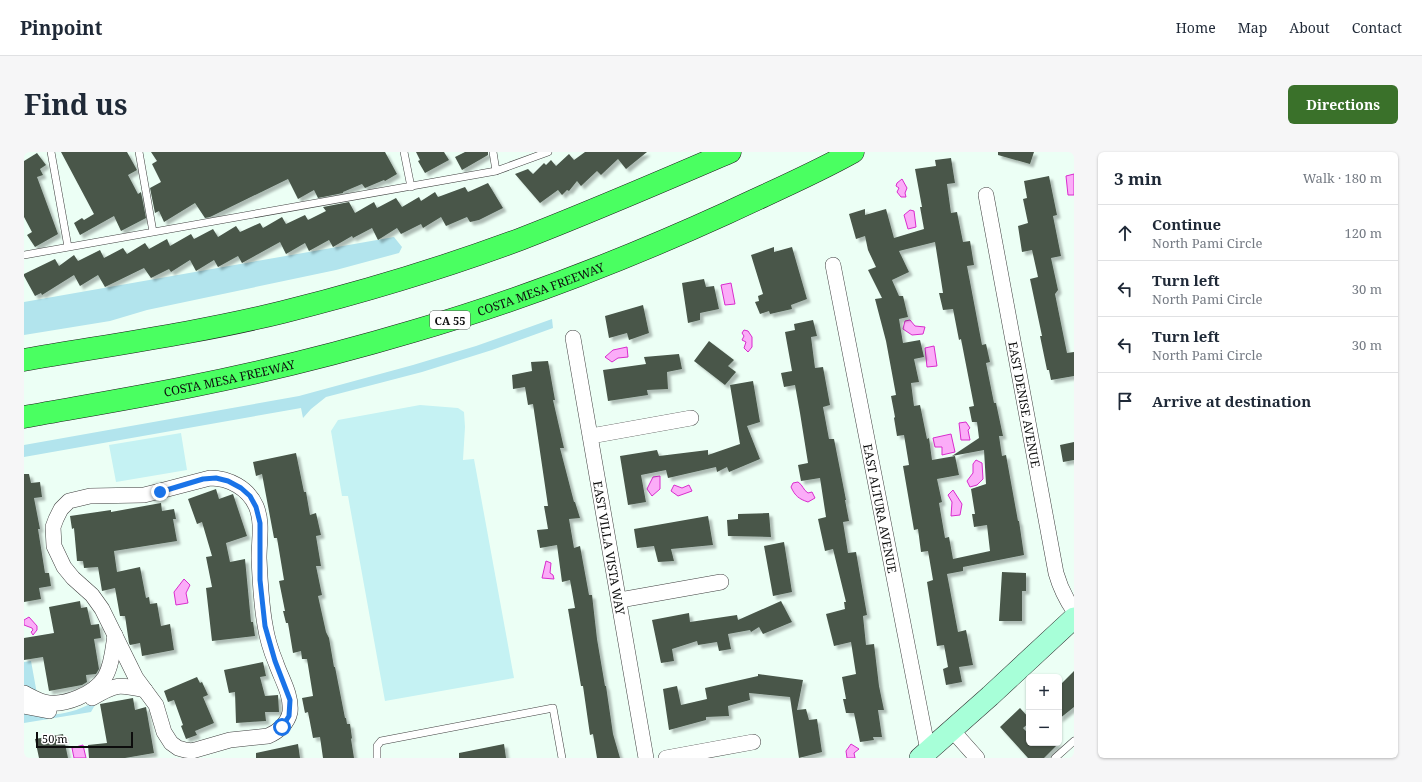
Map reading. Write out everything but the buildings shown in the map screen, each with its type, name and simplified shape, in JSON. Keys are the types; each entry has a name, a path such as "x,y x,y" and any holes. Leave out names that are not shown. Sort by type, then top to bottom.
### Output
{"highway":[{"path":"24,360 188,332 237,322 396,280 520,239 629,196 730,152"},
{"name":"COSTA MESA FREEWAY","path":"24,417 190,387 291,364 429,326 493,306 604,266 819,171 853,152"}],"main road":[{"path":"924,754 1074,618"}],"street":[{"name":"EAST DENISE AVENUE","path":"986,195 1056,573 1063,595 1074,610"},
{"name":"EAST ALTURA AVENUE","path":"833,265 924,754"},
{"name":"EAST VILLA VISTA WAY","path":"573,338 620,600 646,758"},
{"path":"591,436 691,418"},
{"path":"210,478 228,481 246,492 254,502 258,514 260,569 264,614 270,645 290,700 289,716 278,730 268,736 230,740 212,744 199,750 186,750 170,743 166,737 156,705 136,678 115,634 98,602 68,573 58,555 53,540 53,526 61,508 69,501 83,497 144,495 210,478"},
{"path":"620,600 721,582"},
{"path":"24,693 44,702 57,703 78,698 91,691 99,684 108,670 111,661 115,634"},
{"path":"24,706 46,711 59,710 75,707 84,703 110,687 123,685 145,690"},
{"path":"952,730 977,758"},
{"path":"666,758 753,742"}],"lane":[{"path":"51,152 68,247"},
{"path":"139,152 153,232"},
{"path":"404,152 411,186"},
{"path":"493,152 496,171"},
{"path":"24,255 496,171 548,152"},
{"path":"377,758 377,746 381,741 553,708 562,758"},
{"path":"1055,758 1074,741"}],"shaded area":[{"path":"1074,174 1074,195 1068,195 1066,176"},
{"path":"902,179 907,188 905,193 906,197 901,197 897,192 899,188 896,186 897,183"},
{"path":"910,210 914,211 916,227 908,229 904,215"},
{"path":"394,237 402,247 399,253 336,270 147,310 110,321 24,335 24,302"},
{"path":"731,283 735,304 725,305 721,285"},
{"path":"552,319 553,328 492,350 422,372 326,397 311,409 303,418 301,408 24,457 24,445 299,396 476,346"},
{"path":"910,320 915,326 925,327 923,334 912,335 903,329 905,321"},
{"path":"744,330 748,331 752,337 752,347 748,352 744,348 746,342 742,340 744,336 742,333"},
{"path":"934,346 937,366 927,367 925,348"},
{"path":"627,347 628,357 618,358 612,362 605,357 613,350"},
{"path":"420,405 458,408 464,412 465,427 463,460 474,459 514,678 385,701 348,496 342,496 331,431 338,420"},
{"path":"966,422 970,428 968,430 970,440 961,440 959,423"},
{"path":"181,433 187,470 116,482 109,445"},
{"path":"951,434 955,452 942,455 942,447 935,447 933,438"},
{"path":"976,460 982,463 983,479 977,485 970,487 967,481 973,473 973,464"},
{"path":"660,476 660,489 652,496 647,489 653,477"},
{"path":"798,482 808,493 812,492 815,498 808,502 798,497 791,487 793,483"},
{"path":"674,485 682,488 689,485 692,491 678,496 671,491"},
{"path":"953,490 962,504 960,515 951,516 952,502 948,495"},
{"path":"546,561 551,563 550,573 553,575 554,579 542,578"},
{"path":"184,579 190,585 186,593 188,603 176,605 174,592"},
{"path":"29,617 37,626 37,630 33,635 31,632 33,630 32,628 24,625 24,620"},
{"path":"31,661 37,694 24,685 24,662"},
{"path":"94,702 96,703 91,712 24,723 24,712 60,714 76,710"},
{"path":"851,744 859,749 854,753 855,758 847,758 846,751"},
{"path":"83,745 86,758 74,758 72,748"}],"route":[{"path":"160,492 203,479 216,478 228,481 241,488 250,496 256,507 260,523 260,580 265,626 275,661 290,700 289,716 282,727"}]}
